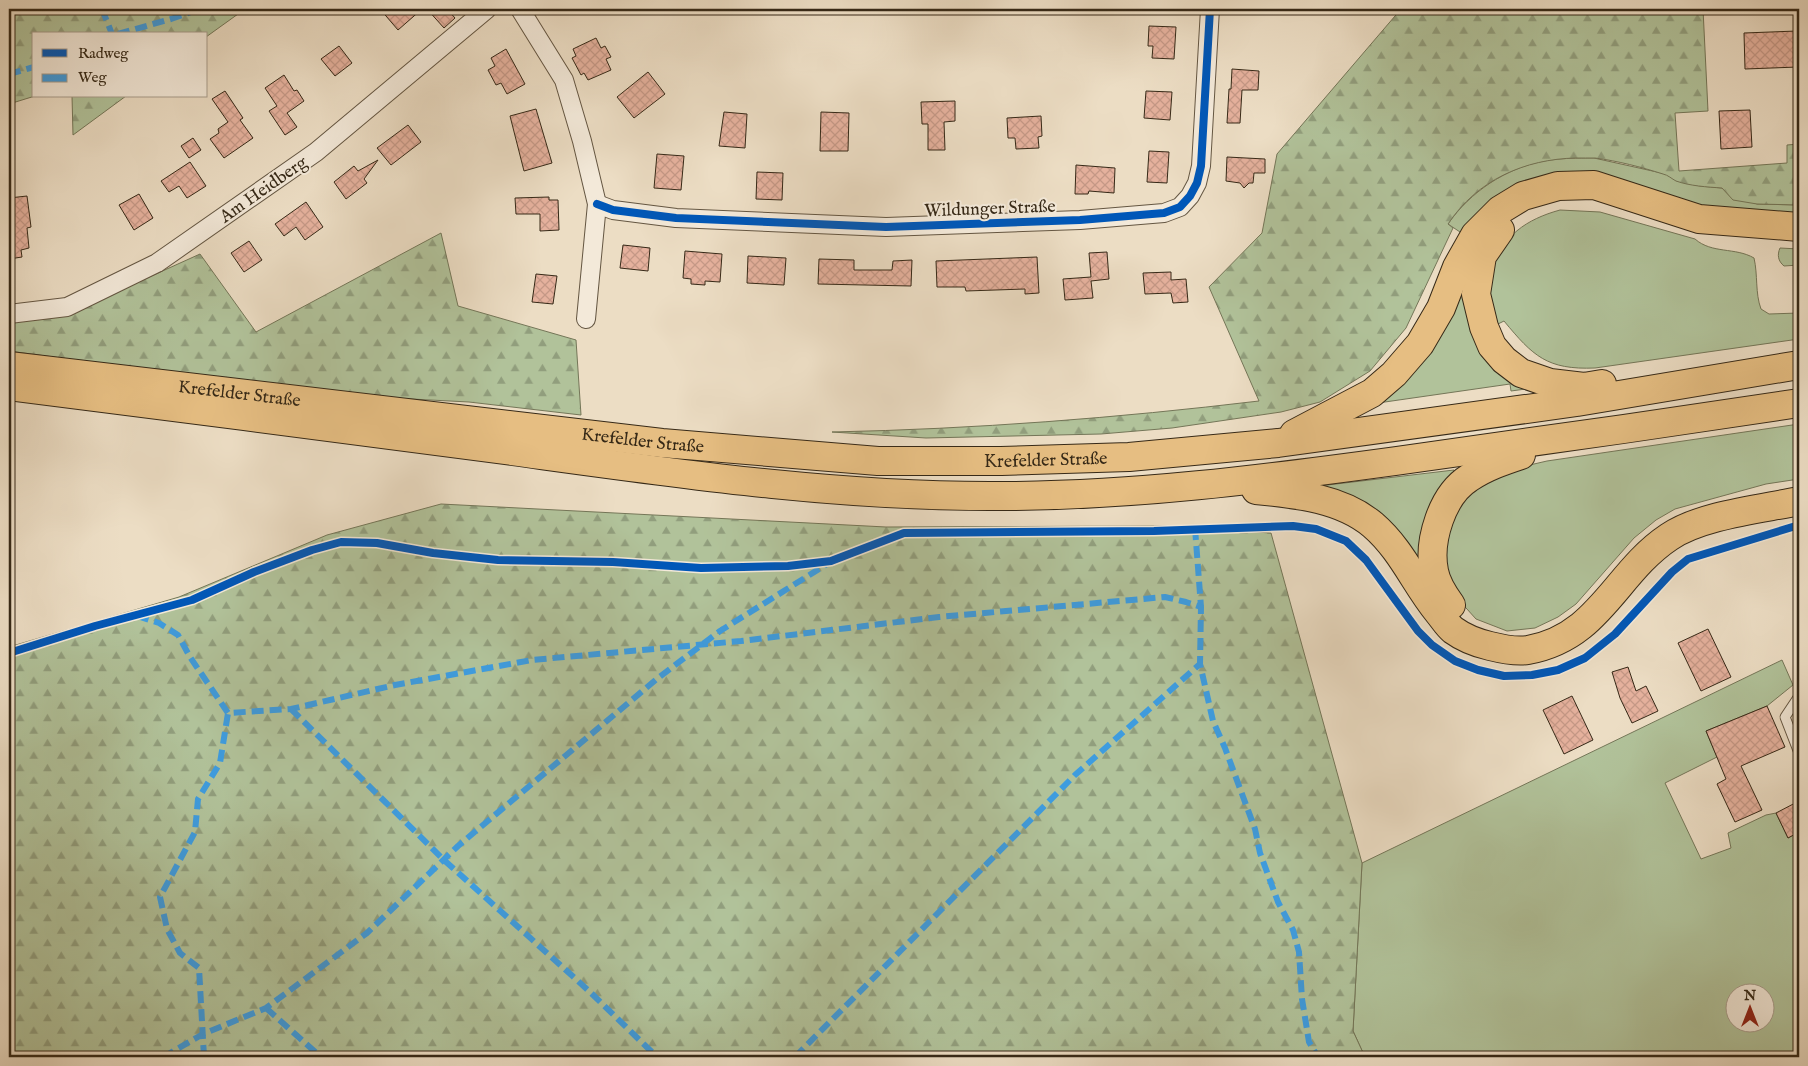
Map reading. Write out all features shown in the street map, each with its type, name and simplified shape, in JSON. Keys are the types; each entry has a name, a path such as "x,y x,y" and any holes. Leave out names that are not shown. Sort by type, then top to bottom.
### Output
{"highway":[{"path":"1278,443 1372,393 1394,374 1420,344 1442,308 1457,267 1475,234 1500,210 1523,196 1558,186 1594,185 1699,219 1799,227"},
{"path":"1675,385 1640,379 1584,387 1550,383 1521,373 1504,360 1492,346 1484,327 1476,294 1482,256 1501,228 1527,211 1560,201 1595,203 1693,230 1799,240"},
{"name":"Krefelder Straße","path":"9,366 662,443 878,461 1001,461 1128,457 1278,443 1577,402 1799,365"},
{"name":"Krefelder Straße","path":"9,386 254,416 673,473 827,489 998,496 1094,493 1199,485"},
{"path":"1199,485 1310,473 1799,403"},
{"path":"1584,435 1496,463 1467,479 1451,496 1434,532 1432,551 1434,572 1442,592 1464,620 1482,629 1502,635 1524,638 1549,631 1571,619 1591,603 1619,565 1639,544 1662,526 1682,515 1799,487"},
{"path":"1199,485 1305,496 1354,512 1372,524 1390,542 1406,563 1428,601 1452,629 1474,642 1500,649 1526,650 1556,642 1577,630 1602,608 1649,553 1670,536 1688,527 1718,518 1799,501"}],"street":[{"name":"Am Heidberg","path":"9,314 67,307 157,262 316,152 487,9"},
{"path":"520,9 564,80 582,141 597,204 586,319"},
{"name":"Wildunger Straße","path":"597,204 614,210 676,218 886,227 1080,220 1164,213 1180,207 1190,196 1201,166 1210,9"}],"lane":[{"path":"1799,696 1785,717 1799,753"}],"green space":[{"path":"9,9 245,9 208,36 208,32 32,32 32,97 9,104"},
{"path":"1401,9 1703,9 1708,111 1675,113 1679,171 1787,163 1787,145 1799,144 1799,205 1757,204 1733,200 1722,188 1687,184 1655,171 1604,159 1557,159 1539,163 1504,175 1488,184 1473,195 1460,209 1448,224 1453,228 1406,328 1370,371 1320,402 1281,412 1172,428 1101,434 926,438 832,432 1046,422 1259,401 1209,287 1262,233 1277,154"},
{"path":"72,98 123,98 73,135"},
{"path":"1594,158 1666,174 1677,181 1722,188 1757,204 1799,205 1799,221 1715,214 1596,177 1463,234 1448,224 1457,212 1478,192 1516,169 1550,160"},
{"path":"1560,210 1600,212 1695,239 1709,247 1739,252 1754,258 1761,309 1769,314 1799,313 1799,339 1595,368 1565,366 1542,358 1533,352 1504,321 1498,324 1490,301 1488,286 1496,259 1509,239 1526,224"},
{"path":"441,233 458,306 576,340 581,415 469,402 392,398 134,368 9,351 9,320 94,302 200,254 256,332"},
{"path":"1780,248 1799,249 1799,265 1784,266 1779,258"},
{"path":"1468,287 1533,388 1511,391 1510,384 1364,405 1448,297"},
{"path":"1799,424 1799,479 1766,484 1675,509 1656,520 1634,538 1576,604 1558,617 1535,628 1507,631 1476,619 1457,598 1447,578 1444,531 1466,495 1508,470 1547,461"},
{"path":"1454,470 1428,581 1319,486"},
{"path":"441,504 886,527 1166,526 1271,533 1362,863 1353,1031 1365,1057 9,1057 9,647 179,597 327,535"},
{"path":"1782,660 1793,685 1767,706 1706,731 1717,757 1665,783 1701,859 1731,848 1728,833 1766,815 1776,813 1788,838 1799,832 1799,1057 1365,1057 1353,1031 1362,863"}],"building":[{"path":"380,9 422,9 398,30"},
{"path":"427,9 447,9 455,18 444,28"},
{"path":"1149,26 1176,27 1174,59 1152,58 1153,46 1148,46"},
{"path":"1797,31 1798,67 1745,69 1744,33"},
{"path":"596,38 601,48 605,46 611,57 606,59 611,70 588,80 584,73 581,75 572,58 576,56 573,49"},
{"path":"339,46 352,63 335,76 321,59"},
{"path":"506,49 525,84 507,94 501,83 496,85 488,70 495,66 491,58"},
{"path":"1232,69 1259,71 1258,90 1242,90 1240,123 1227,123"},
{"path":"648,72 665,94 634,118 617,97"},
{"path":"284,75 294,91 297,90 304,101 287,113 297,127 285,135 269,111 277,106 265,88"},
{"path":"225,91 243,118 240,120 253,138 224,158 210,139 219,133 218,129 228,122 212,99"},
{"path":"1146,91 1172,92 1170,120 1144,118"},
{"path":"955,101 955,121 944,122 945,150 928,150 928,124 922,124 921,102"},
{"path":"536,109 552,163 524,171 510,116"},
{"path":"1750,110 1752,147 1721,149 1719,111"},
{"path":"724,112 747,114 745,148 719,146"},
{"path":"821,112 849,113 848,151 820,151"},
{"path":"1041,116 1042,136 1038,137 1039,148 1016,149 1015,138 1008,138 1007,118"},
{"path":"408,125 421,142 391,165 377,148"},
{"path":"193,138 201,150 189,158 181,146"},
{"path":"1149,151 1169,152 1167,183 1147,182"},
{"path":"657,154 684,156 681,190 654,188"},
{"path":"1227,157 1265,159 1265,173 1254,173 1253,183 1249,183 1244,188 1240,183 1226,181"},
{"path":"378,160 364,179 367,183 346,199 334,182 354,166 358,171"},
{"path":"190,162 206,186 187,198 179,186 169,192 161,181"},
{"path":"1076,165 1115,168 1114,193 1089,191 1088,194 1075,194"},
{"path":"757,172 783,173 782,200 756,199"},
{"path":"139,194 153,218 134,230 119,205"},
{"path":"27,196 31,227 27,228 29,248 21,250 22,257 9,259 9,198"},
{"path":"549,197 549,200 558,200 559,230 540,231 540,214 516,214 515,198"},
{"path":"306,202 323,227 305,240 296,227 284,236 275,224"},
{"path":"249,241 262,260 244,272 231,253"},
{"path":"623,245 650,248 648,271 620,268"},
{"path":"685,251 722,254 720,282 705,281 705,285 691,284 691,279 683,278"},
{"path":"1107,252 1109,279 1091,281 1093,298 1065,300 1063,279 1091,277 1089,253"},
{"path":"748,256 786,258 784,285 747,283"},
{"path":"1037,257 1039,293 1025,294 1025,289 966,291 965,287 937,287 936,261"},
{"path":"819,259 854,260 854,270 892,270 893,261 912,260 911,286 818,284"},
{"path":"1171,272 1171,280 1186,279 1188,302 1173,303 1171,293 1145,294 1143,273"},
{"path":"536,274 557,276 553,304 532,302"},
{"path":"1708,629 1731,677 1701,691 1678,643"},
{"path":"1628,667 1636,691 1646,686 1658,711 1632,723 1620,698 1612,672"},
{"path":"1572,696 1593,740 1564,754 1543,710"},
{"path":"1767,706 1785,747 1741,766 1762,810 1735,822 1717,784 1726,779 1706,731"},
{"path":"1799,801 1799,832 1788,838 1776,813"}],"marked path":[{"path":"102,9 111,32"},
{"path":"125,32 199,9"},
{"path":"9,74 32,68"},
{"path":"1195,528 1201,607"},
{"path":"163,1057 203,1034 266,1008 367,933 458,846 658,678 720,631 827,564"},
{"path":"137,616 159,623 178,635 190,657 228,713 291,709 395,685 532,660 741,641 939,617 1165,597 1201,607 1200,664 1213,721 1255,829 1260,853 1278,902 1293,930 1299,952 1302,999 1309,1042 1318,1057"},
{"path":"795,1057 1075,775 1200,664"},
{"path":"291,709 444,860 589,991 657,1057"},
{"path":"204,1057 199,968 180,953 167,929 160,897 195,832 198,799 220,763 228,713"},
{"path":"266,1008 321,1057"}],"cycle path":[{"path":"597,204 613,210 676,218 886,227 1080,220 1164,213 1180,207 1190,196 1197,183 1201,166 1210,9"},
{"path":"9,653 95,626 192,600 254,572 312,550 341,542 377,543 433,553 498,560 613,562 701,568 788,566 831,561 904,533 1154,531 1293,526 1316,529 1346,541 1366,560 1418,631 1432,645 1455,661 1478,670 1504,676 1532,675 1558,670 1585,658 1615,634 1672,572 1688,559 1799,525"}]}
